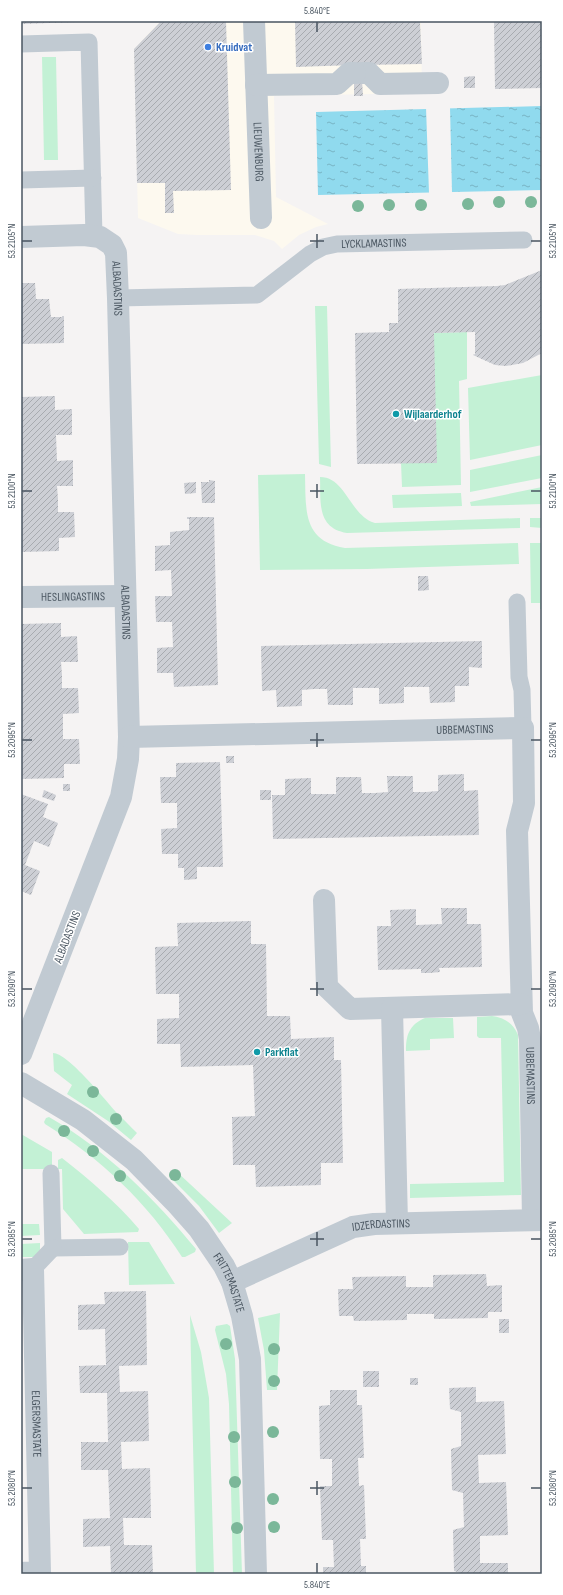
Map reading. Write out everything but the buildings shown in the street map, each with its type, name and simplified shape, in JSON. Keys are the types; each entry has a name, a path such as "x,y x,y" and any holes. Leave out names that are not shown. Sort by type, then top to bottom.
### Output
{"street":[{"name":"LIEUWENBURG","path":"254,21 261,218"},
{"path":"256,85 337,84 349,73 369,73 380,84 438,83"},
{"name":"ALBADASTINS","path":"21,236 84,235 100,237 112,245 116,253 129,737 128,760 121,797 21,1054"},
{"name":"HESLINGASTINS","path":"21,597 126,596"},
{"name":"UBBEMASTINS","path":"129,737 523,728 524,803 517,831 521,1004 523,1020 528,1028 530,1039 538,1220"},
{"path":"324,900 327,987 350,1009 521,1004"},
{"path":"392,1008 397,1223"},
{"name":"FRITTEMASTATE","path":"21,1083 83,1120 134,1160 199,1229 224,1266 232,1282 244,1322 250,1359 256,1574"},
{"name":"IDZERDASTINS","path":"232,1282 353,1227 397,1223 538,1220"},
{"name":"ELGERSMASTATE","path":"21,1572 40,1572 27,1269"}],"lane":[{"path":"21,44 89,42 94,236"},
{"path":"21,180 92,178"},
{"name":"LYCKLAMASTINS","path":"118,298 257,295 310,254 322,247 337,244 524,240"},
{"path":"517,602 519,677 522,690 523,728"},
{"path":"51,1173 53,1248"},
{"path":"27,1269 53,1248 120,1247"}],"shaded area":[{"path":"160,21 421,21 422,93 274,96 276,197 328,224 316,227 299,235 282,249 274,241 255,235 178,234 138,218 134,49"}],"green space":[{"path":"42,57 56,57 58,160 44,160"},
{"path":"315,306 327,306 331,467 319,464"},
{"path":"467,332 467,379 459,381 461,485 402,487 401,463 434,333"},
{"path":"542,375 542,445 470,460 468,388"},
{"path":"542,455 542,478 470,492 470,470"},
{"path":"305,474 309,522 314,531 321,538 331,544 345,548 518,543 519,564 367,569 260,570 258,475"},
{"path":"320,477 329,479 336,483 360,513 375,523 520,518 520,528 347,533 330,526 325,519 321,504"},
{"path":"542,487 542,504 471,506 470,502"},
{"path":"461,493 462,506 393,508 392,495"},
{"path":"530,518 542,518 542,528 530,527"},
{"path":"530,543 542,543 542,609 540,609 540,603 531,603"},
{"path":"492,1016 501,1018 511,1024 518,1035 521,1195 410,1198 410,1184 504,1182 501,1038 479,1038 477,1036 477,1017"},
{"path":"425,1018 453,1018 454,1038 430,1039 430,1050 406,1051 408,1035 412,1027"},
{"path":"53,1053 60,1055 77,1069 137,1133 131,1140 108,1121 67,1094 72,1085 54,1071"},
{"path":"49,1117 90,1144 128,1176 180,1230 196,1249 195,1252 182,1257 154,1218 121,1183 85,1151 45,1124 44,1122 46,1118"},
{"path":"21,1134 52,1152 52,1169 21,1169"},
{"path":"62,1158 112,1200 139,1229 138,1232 84,1234 63,1209 62,1169 58,1169 58,1160"},
{"path":"176,1171 232,1223 219,1233 199,1206 170,1177"},
{"path":"21,1224 39,1224 40,1235 21,1236"},
{"path":"128,1242 149,1242 175,1284 129,1285"},
{"path":"40,1243 40,1250 34,1257 21,1257 21,1244"},
{"path":"280,1313 277,1390 267,1390 264,1350 258,1318"},
{"path":"190,1315 201,1352 209,1398 214,1574 196,1574"},
{"path":"227,1324 230,1326 235,1359 242,1574 233,1574 229,1404 226,1374 215,1330 216,1326"}],"water":[{"path":"542,106 542,190 318,195 316,112"}],"pier":[{"path":"426,107 450,107 452,193 429,193"}],"place":[{"name":"Kruidvat","path":"208,47"},
{"name":"Wijlaarderhof","path":"396,414"},
{"name":"Parkflat","path":"257,1052"}]}
